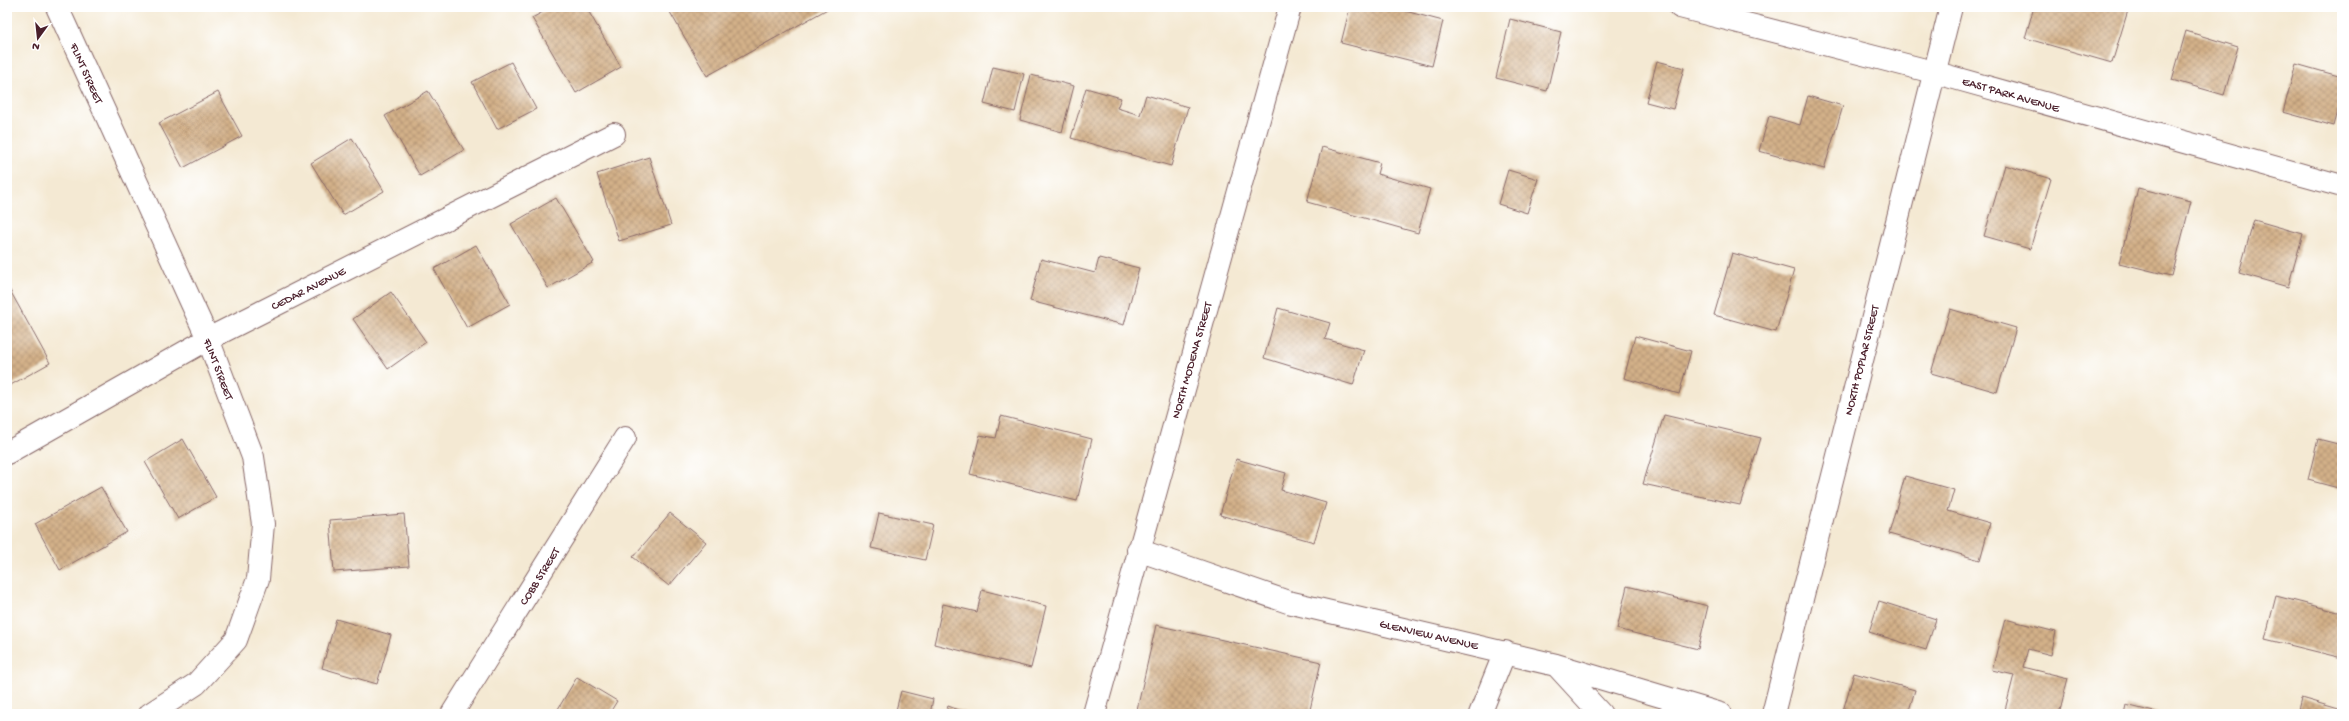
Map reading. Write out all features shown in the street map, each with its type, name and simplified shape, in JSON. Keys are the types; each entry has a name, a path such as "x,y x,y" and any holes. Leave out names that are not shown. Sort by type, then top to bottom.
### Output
{"street":[{"name":"FLINT STREET","path":"57,7 208,339 253,457 263,524 258,580 236,640 196,684 150,714"},
{"name":"NORTH MODENA STREET","path":"1094,714 1138,550 1290,7"},
{"name":"EAST PARK AVENUE","path":"1680,7 1933,72 2342,186"},
{"name":"NORTH POPLAR STREET","path":"1773,714 1933,72 1951,7"},
{"name":"CEDAR AVENUE","path":"7,453 208,339 614,134"},
{"name":"COBB STREET","path":"452,714 625,438"},
{"name":"GLENVIEW AVENUE","path":"1138,550 1288,602 1556,665 1720,714"},
{"path":"1480,714 1505,652"},
{"path":"1556,665 1602,714"}],"building":[{"path":"552,7 586,7 621,67 576,93 532,18"},
{"path":"667,7 831,7 707,76"},
{"path":"1350,7 1406,7 1405,11 1443,21 1432,66 1341,43"},
{"path":"2034,7 2129,7 2112,63 2025,38"},
{"path":"1510,19 1561,32 1547,91 1496,78"},
{"path":"2186,31 2238,47 2224,95 2172,80"},
{"path":"1657,61 1684,68 1673,109 1646,102"},
{"path":"511,62 536,109 497,129 472,82"},
{"path":"2296,64 2342,77 2342,96 2334,126 2283,112"},
{"path":"993,67 1024,74 1015,112 984,104"},
{"path":"1031,75 1074,86 1062,132 1020,120"},
{"path":"1086,88 1121,98 1117,108 1140,115 1146,95 1188,107 1171,166 1071,138"},
{"path":"428,91 464,150 420,176 385,116"},
{"path":"218,92 242,136 183,168 159,123"},
{"path":"1808,96 1843,106 1824,169 1759,151 1769,116 1800,125"},
{"path":"352,138 384,191 343,215 311,163"},
{"path":"1322,147 1380,163 1377,174 1430,189 1418,233 1307,202"},
{"path":"649,157 671,225 619,241 597,174"},
{"path":"2005,165 2051,179 2030,249 1984,236"},
{"path":"1508,170 1538,179 1527,213 1498,204"},
{"path":"2138,188 2191,201 2172,276 2119,263"},
{"path":"556,198 594,262 548,288 511,224"},
{"path":"2254,220 2303,234 2288,287 2239,273"},
{"path":"476,245 510,304 467,328 434,269"},
{"path":"1732,253 1794,270 1776,332 1714,315"},
{"path":"1099,258 1139,268 1124,325 1030,301 1041,259 1095,273"},
{"path":"7,285 50,363 7,387"},
{"path":"391,292 426,342 388,369 353,319"},
{"path":"1278,308 1330,323 1325,339 1364,350 1353,385 1264,358"},
{"path":"1950,309 2016,328 1997,392 1931,373"},
{"path":"1635,336 1691,351 1679,394 1624,378"},
{"path":"1664,415 1761,438 1740,505 1643,484"},
{"path":"1001,416 1092,439 1077,501 970,474 980,435 996,438"},
{"path":"183,439 216,497 178,519 145,462"},
{"path":"2318,439 2342,445 2342,489 2308,480"},
{"path":"1236,459 1286,473 1281,490 1326,503 1314,542 1220,515"},
{"path":"1905,476 1954,490 1948,511 1990,523 1980,560 1889,534"},
{"path":"101,487 127,532 60,570 35,524"},
{"path":"670,513 706,542 669,586 633,557"},
{"path":"879,513 933,525 925,560 871,548"},
{"path":"404,514 409,566 334,572 330,520"},
{"path":"1627,586 1708,606 1698,649 1617,629"},
{"path":"982,590 1046,606 1031,668 934,644 943,604 977,612"},
{"path":"2276,596 2342,613 2342,658 2265,639"},
{"path":"1879,601 1936,619 1926,650 1869,632"},
{"path":"336,619 391,635 377,684 322,668"},
{"path":"2005,619 2056,632 2051,655 2028,649 2023,667 2068,678 2059,714 2004,714 2014,675 1992,670"},
{"path":"1156,625 1321,662 1309,714 1136,714"},
{"path":"1854,673 1915,690 1908,714 1842,714"},
{"path":"577,677 617,701 609,714 555,714"},
{"path":"901,691 933,699 930,714 895,714"},
{"path":"2301,698 2342,710 2342,714 2297,714"},
{"path":"2126,705 2158,713 2158,714 2124,714"},
{"path":"948,706 970,714 945,714"}]}
